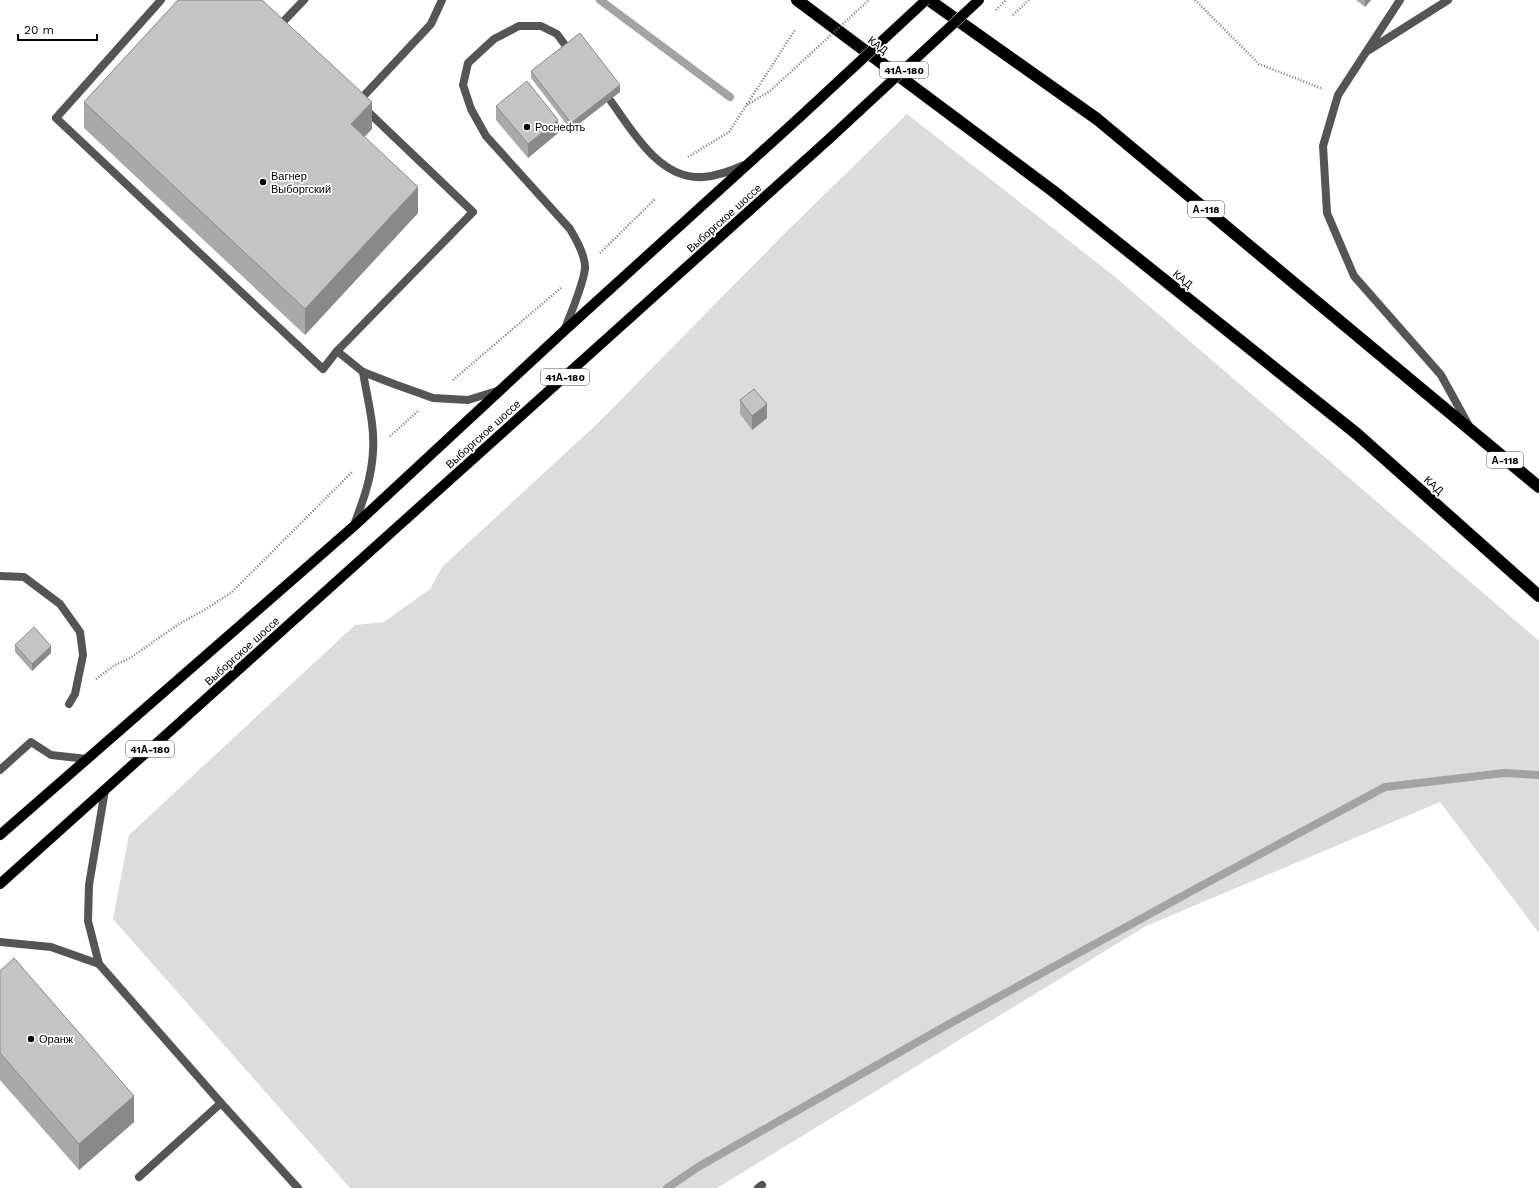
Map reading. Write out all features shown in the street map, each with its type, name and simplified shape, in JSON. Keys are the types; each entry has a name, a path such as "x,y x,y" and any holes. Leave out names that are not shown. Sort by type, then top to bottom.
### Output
{"highway":[{"name":"КАД","path":"797,0 1041,181 1357,434 1539,596"},
{"name":"А-118","path":"929,0 1097,119 1539,487"}],"main road":[{"name":"Выборгское шоссе","path":"0,835 354,526 564,331 801,116 926,0"},
{"name":"Выборгское шоссе","path":"0,884 829,139 979,0"}],"street":[{"path":"161,0 56,118 324,369 337,351 473,212 355,99 431,24 442,0"},
{"path":"285,32 279,26 304,0"},
{"path":"1400,0 1338,95 1324,146 1327,213 1354,276 1441,375 1472,432"},
{"path":"1367,51 1448,0"},
{"path":"564,331 578,294 585,268 579,246 570,228 486,136 470,109 463,85 468,63 494,39 519,26 542,26 557,34 568,49"},
{"path":"610,100 651,155 668,168 685,175 702,177 724,173 747,164"},
{"path":"337,351 363,372 433,398 468,400 502,389"},
{"path":"354,526 367,491 373,451 372,431 363,372"},
{"path":"0,576 24,578 60,604 80,632 83,655 75,694 69,704"},
{"path":"0,770 31,742 50,756 87,759"},
{"path":"105,790 89,885 88,921 98,964 298,1188"},
{"path":"0,942 51,947 98,964"},
{"path":"139,1177 221,1103"}],"path":[{"path":"745,106 770,91 869,0"},
{"path":"1013,15 1029,0"},
{"path":"1195,0 1259,64 1338,95"},
{"path":"668,168 729,132 795,30"}],"shaded area":[{"path":"907,114 1114,276 1539,641 1539,933 1440,802 1146,926 717,1188 350,1188 113,919 129,835 355,625 384,622 430,589 442,567 598,423 787,231"}],"building":[{"name":"Вагнер Выборгский","path":"178,0 262,0 372,102 351,124 418,187 305,309 84,102"},
{"path":"580,33 620,85 571,123 531,71"},
{"name":"Роснефть","path":"527,81 558,120 528,144 496,106"},
{"path":"754,389 767,404 752,416 740,400"},
{"path":"34,627 51,646 32,664 15,645"},
{"name":"Оранж","path":"14,958 134,1096 79,1144 0,1053 0,971"}],"waterway":[{"path":"600,0 730,97"},
{"path":"667,1188 698,1167 949,1024 1385,787 1504,773 1539,775"}],"place":[{"name":"Роснефть","path":"527,127"},
{"name":"Вагнер Выборгский","path":"263,182"},
{"name":"Оранж","path":"31,1039"}]}
